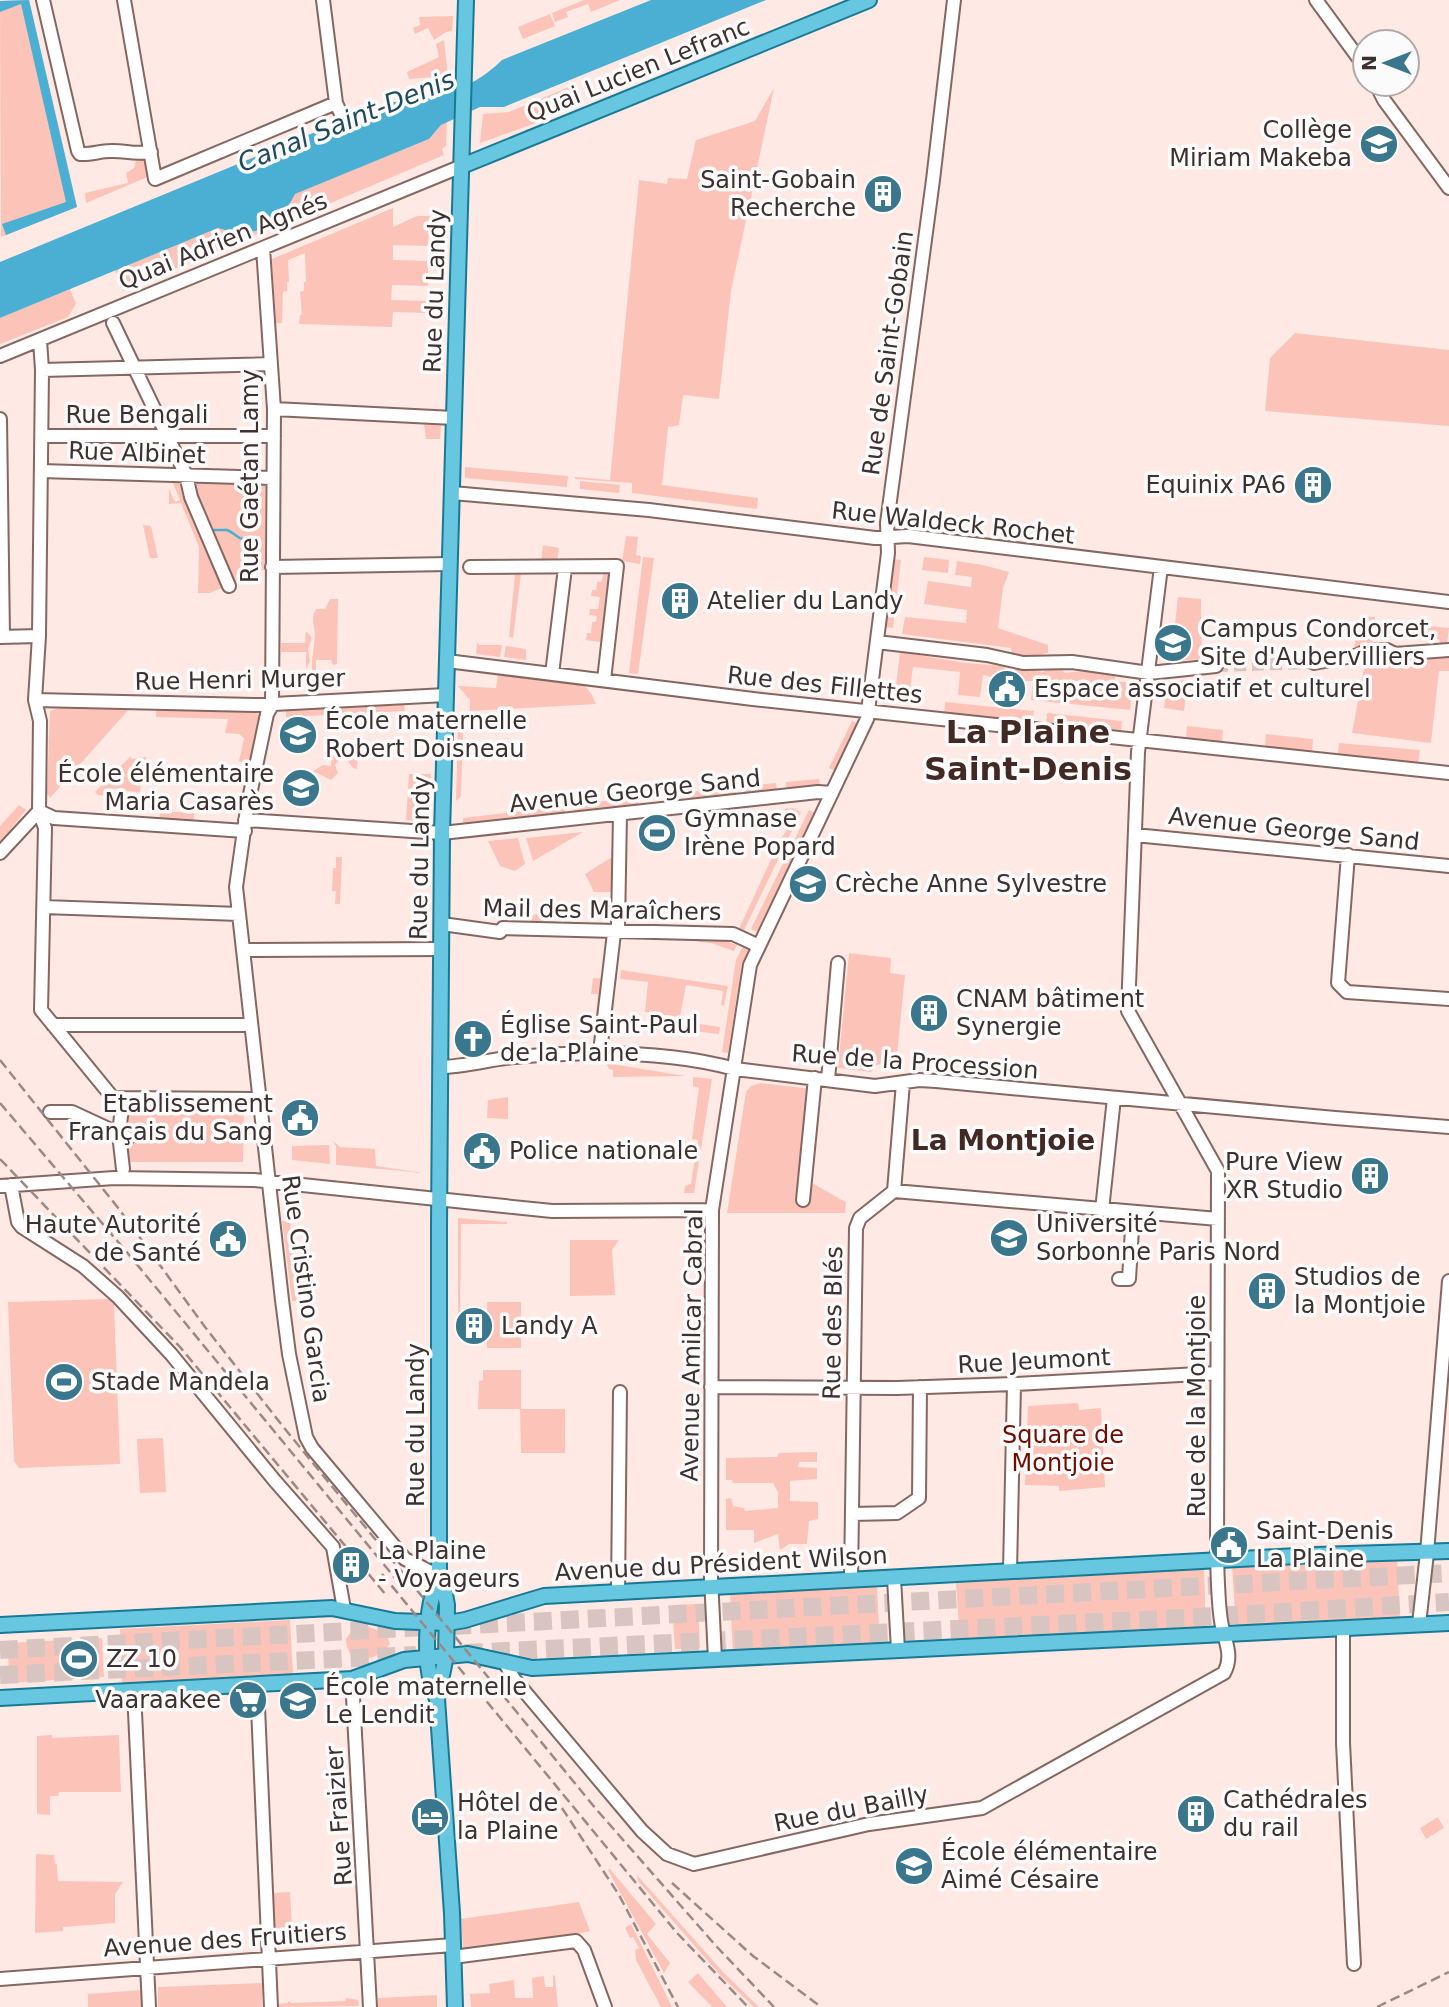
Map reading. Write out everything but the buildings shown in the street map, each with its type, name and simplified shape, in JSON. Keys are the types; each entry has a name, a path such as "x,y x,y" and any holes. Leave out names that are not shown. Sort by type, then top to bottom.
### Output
{"main road":[{"name":"Rue du Landy","path":"455,2007 437,1699 446,1656 448,1623 444,1588 439,1576 439,1201 442,833 466,0"},
{"name":"Quai Lucien Lefranc","path":"462,166 869,0"},
{"name":"Avenue du Président Wilson","path":"0,1625 318,1608 344,1609 395,1620 448,1623 544,1596 1315,1555 1449,1551"},
{"name":"Rue du Landy","path":"437,1699 430,1685 428,1658 433,1589 439,1576"},
{"path":"0,1698 352,1679 404,1660 468,1654 532,1668 1449,1623"}],"street":[{"path":"43,0 80,154 113,150 131,154 150,152"},
{"path":"124,0 155,179 338,109 323,0"},
{"name":"Rue de Saint-Gobain","path":"868,712 888,553 887,523 954,0"},
{"path":"1316,0 1351,48"},
{"path":"1383,98 1449,188"},
{"name":"Quai Adrien Agnés","path":"0,356 462,166"},
{"name":"Rue Gaétan Lamy","path":"263,248 274,409 272,705"},
{"path":"113,323 186,475 191,497 229,586"},
{"path":"40,340 42,436 39,636 35,700 40,720 39,811 45,828 41,1010 113,1098 259,1099"},
{"path":"42,370 271,364"},
{"path":"274,409 454,418"},
{"path":"0,419 1,637 39,636"},
{"name":"Rue Bengali","path":"42,436 274,436"},
{"name":"Rue Albinet","path":"41,471 273,478"},
{"name":"Rue Waldeck Rochet","path":"452,493 649,510 887,538 908,536 1449,602"},
{"path":"272,567 450,564"},
{"path":"470,568 617,566 604,680"},
{"name":"Rue de la Montjoie","path":"1161,567 1140,739 1128,1011 1218,1171 1217,1560 1224,1635"},
{"path":"552,674 565,568"},
{"path":"877,642 987,654 1023,663 1072,662 1149,673 1216,666"},
{"path":"1314,663 1358,656 1366,651 1387,650 1395,654 1449,650"},
{"name":"Rue des Fillettes","path":"447,660 868,712 1449,772"},
{"name":"Rue Henri Murger","path":"35,700 272,705 446,695"},
{"name":"Rue Cristino Garcia","path":"272,705 267,714 236,878 251,1007 250,1025 289,1354 309,1443 405,1559 439,1576"},
{"name":"Avenue Amilcar Cabral","path":"715,1660 712,1588 712,1210 750,965 868,712"},
{"name":"Avenue George Sand","path":"39,811 54,818 442,833 818,792 832,793"},
{"path":"0,853 39,811"},
{"path":"600,1052 618,927 620,814"},
{"name":"Avenue George Sand","path":"1135,835 1449,866"},
{"path":"1348,855 1338,983 1340,988 1347,992 1449,999"},
{"path":"44,907 239,914"},
{"name":"Mail des Maraîchers","path":"442,924 500,932 503,928 733,934 759,946"},
{"path":"243,950 441,949"},
{"path":"803,1200 838,963"},
{"path":"53,1025 250,1025"},
{"name":"Rue de la Procession","path":"440,1067 512,1057 600,1052 875,1086 919,1080 936,1081 1182,1107 1449,1127"},
{"path":"903,1083 894,1191 1218,1219"},
{"path":"1106,1210 1114,1098"},
{"path":"122,1107 123,1169"},
{"path":"50,1112 72,1112 124,1136"},
{"path":"344,1609 333,1547 171,1354 118,1297 83,1266 22,1227 6,1186 114,1178 270,1181 552,1211 712,1210"},
{"name":"Rue des Blés","path":"851,1580 856,1227 860,1218 894,1191"},
{"path":"1119,1279 1129,1279 1133,1212"},
{"path":"1419,1624 1449,1283"},
{"name":"Rue Jeumont","path":"711,1388 920,1387 1217,1373"},
{"path":"1010,1571 1014,1384"},
{"path":"852,1514 897,1513 919,1498 920,1387"},
{"path":"618,1593 621,1392"},
{"path":"894,1578 898,1650"},
{"path":"1343,1629 1343,1744 1354,1964"},
{"name":"Rue du Bailly","path":"504,1661 514,1679 642,1831 667,1854 694,1864 869,1824 982,1808 1224,1673 1229,1665 1228,1644 1224,1635"},
{"name":"Rue Fraizier","path":"352,1679 370,2007"},
{"path":"257,1684 271,2007"},
{"path":"134,1691 149,2007"},
{"name":"Avenue des Fruitiers","path":"0,1979 368,1951 453,1951 573,1940 584,1950 605,2007"}],"green space":[{"path":"29,0 77,207 1,237 0,1"},
{"path":"584,0 620,0 591,12 588,4 566,12 568,17 555,22 552,13"},
{"path":"550,14 555,26 523,39 518,27"},
{"path":"453,16 452,31 434,40 428,28 415,34 413,28 420,25 419,17"},
{"path":"444,40 448,76 409,79 407,72 439,57 436,44"},
{"path":"576,84 579,93 552,104 536,123 480,143 483,114 509,112"},
{"path":"774,88 731,291 719,399 683,395 679,425 668,427 662,485 758,498 757,509 632,493 632,483 575,479 610,480 639,180 667,184 668,178 687,179 696,140 755,121"},
{"path":"447,122 446,146 442,149 444,155 123,291 115,270 218,228 231,232 287,209 294,194 429,139"},
{"path":"136,160 143,160 148,164 150,176 86,203 85,193 128,183 126,173 134,168"},
{"path":"393,208 393,227 417,216 430,216 428,246 393,245 393,260 428,261 428,286 392,285 391,300 427,301 426,313 393,312 392,327 299,324 302,315 300,292 304,291 306,282 305,253 288,260 289,282 287,291 283,292 282,323 276,323 272,259"},
{"path":"70,289 76,304 68,317 0,344 0,318"},
{"path":"1295,333 1449,350 1449,426 1265,411 1270,358"},
{"path":"424,424 441,424 440,439 426,439"},
{"path":"465,467 568,476 567,487 465,478"},
{"path":"172,481 265,483 265,569 210,593 198,593 199,547 181,503 169,504 169,489 175,502 180,500"},
{"path":"580,481 620,485 619,493 580,489"},
{"path":"143,525 151,526 158,558 150,558"},
{"path":"626,536 638,537 636,555 641,556 640,564 622,561"},
{"path":"543,545 559,548 557,562 541,562"},
{"path":"643,557 654,558 638,674 629,673"},
{"path":"924,557 949,560 948,573 922,570"},
{"path":"893,559 901,560 893,628 885,627"},
{"path":"957,561 1009,572 1003,588 998,628 1048,645 1048,653 1024,658 1012,654 1011,648 902,634 905,617 966,623 967,610 924,604 928,581 971,587 972,577 955,575"},
{"path":"614,572 606,643 586,640 597,616 589,615 590,609 598,609 600,597 591,596 592,590 596,590 597,582 601,582 604,573"},
{"path":"515,573 521,573 513,638 509,637"},
{"path":"1178,597 1201,599 1202,659 1171,661"},
{"path":"330,599 338,599 337,664 333,665 331,660 316,660 316,681 307,680 313,679 314,613 316,609 325,609"},
{"path":"1362,616 1375,617 1372,644 1354,647"},
{"path":"1429,626 1449,628 1447,643 1440,644 1439,639 1427,639"},
{"path":"306,631 312,638 308,649 310,661 306,669 306,652 281,652 281,643 305,643"},
{"path":"477,642 479,645 502,645 500,657 476,654"},
{"path":"506,646 526,649 526,660 504,657"},
{"path":"900,652 966,663 1005,666 1004,680 983,675 980,697 958,695 960,672 913,667 910,689 896,686"},
{"path":"1449,657 1449,671 1439,671 1431,743 1352,733 1365,663"},
{"path":"1047,667 1060,668 1065,673 1090,670 1115,675 1115,681 1133,683 1130,710 1031,700 1033,681 1015,681 1015,668 1044,672"},
{"path":"498,675 585,686 596,704 470,711 470,700 458,686 496,688"},
{"path":"1188,680 1184,711 1164,708 1168,682"},
{"path":"945,702 1034,711 1032,724 944,715"},
{"path":"404,705 405,711 286,717 286,708"},
{"path":"59,708 130,708 50,798 47,793 50,711"},
{"path":"156,709 257,713 260,716 244,794 243,785 238,784 243,763 239,761 244,738 239,734 225,733 228,719 156,717"},
{"path":"1047,713 1122,721 1121,732 1046,724"},
{"path":"852,721 858,724 835,771 829,768"},
{"path":"1187,726 1223,730 1222,742 1186,739"},
{"path":"458,728 463,734 461,796 456,801"},
{"path":"1266,734 1313,739 1312,752 1265,747"},
{"path":"1339,743 1420,750 1418,764 1338,754"},
{"path":"332,753 350,756 358,754 357,769 341,758 335,765 338,773 331,780 313,771 323,765 331,766"},
{"path":"131,756 131,759 146,757 146,766 142,766 140,792 123,791 123,788 111,789 107,796 98,795 95,792"},
{"path":"409,774 431,774 429,822 406,820"},
{"path":"819,779 820,785 786,788 786,782"},
{"path":"776,783 777,790 745,793 744,786"},
{"path":"735,787 736,794 690,799 690,792"},
{"path":"638,798 638,805 574,812 573,804"},
{"path":"19,805 26,810 0,843 0,826"},
{"path":"565,806 565,813 463,824 463,818"},
{"path":"793,808 801,812 744,930 739,929 780,840 796,816 784,809"},
{"path":"809,810 815,813 757,932 751,929"},
{"path":"160,811 194,813 194,823 159,821"},
{"path":"583,832 533,861 526,838"},
{"path":"518,838 525,864 515,871 500,866 488,841"},
{"path":"336,857 342,857 340,904 335,904 336,891 332,891"},
{"path":"612,857 611,892 594,892 585,874"},
{"path":"546,908 557,925 519,924"},
{"path":"699,935 737,945 734,951 699,942"},
{"path":"743,946 749,948 742,963 728,1053 722,1052 736,960"},
{"path":"849,953 891,958 890,973 905,975 897,1055 887,1054 886,1062 877,1065 871,1072 838,1068"},
{"path":"621,970 728,986 724,1006 721,1005 723,991 686,985 680,1017 645,1012 648,982 620,979"},
{"path":"593,978 605,979 600,1027 595,1026 598,994 591,994"},
{"path":"672,1020 720,1027 719,1034 684,1030 684,1026 671,1024"},
{"path":"606,1063 685,1076 613,1077 613,1070 609,1069"},
{"path":"693,1077 712,1079 694,1193 684,1193 685,1186 691,1184 698,1140 692,1139 699,1088 693,1086"},
{"path":"760,1083 812,1089 803,1180 846,1202 845,1213 727,1213 746,1092 751,1086"},
{"path":"508,1097 508,1119 487,1118 488,1100"},
{"path":"129,1108 244,1109 243,1162 128,1162"},
{"path":"332,1140 340,1147 375,1149 376,1166 424,1173 336,1165 336,1146"},
{"path":"329,1145 330,1164 292,1160 292,1146"},
{"path":"458,1218 507,1224 461,1224 458,1334"},
{"path":"282,1221 290,1222 299,1301 292,1301"},
{"path":"570,1240 619,1240 612,1250 615,1295 570,1296"},
{"name":"Stade Mandela","path":"109,1299 114,1304 120,1464 19,1468 14,1461 8,1302"},
{"path":"487,1302 521,1302 521,1348 487,1348"},
{"path":"483,1370 521,1370 521,1409 565,1409 565,1453 521,1453 520,1409 478,1409 479,1381 483,1380"},
{"name":"Square de Montjoie","path":"1078,1403 1079,1410 1101,1408 1105,1487 1059,1491 1059,1486 1025,1485 1028,1406"},
{"path":"163,1438 166,1492 140,1493 137,1439"},
{"path":"817,1452 817,1462 799,1462 798,1467 817,1468 817,1479 790,1481 790,1501 818,1502 818,1519 809,1521 807,1544 789,1544 780,1550 778,1534 754,1543 754,1530 726,1530 726,1499 731,1498 733,1506 744,1508 745,1511 778,1508 778,1492 773,1483 733,1483 732,1480 726,1480 726,1458 777,1457 779,1453"},
{"path":"1397,1557 1400,1621 1236,1628 1232,1566"},
{"path":"1204,1569 1206,1631 960,1642 956,1583"},
{"path":"877,1586 880,1648 733,1654 730,1593"},
{"path":"698,1604 700,1648 675,1649 672,1605"},
{"path":"290,1620 293,1675 122,1684 120,1629"},
{"path":"364,1625 386,1633 390,1644 378,1655 364,1659 351,1654 346,1639 354,1627"},
{"path":"102,1638 104,1677 9,1683 8,1643"},
{"path":"52,1735 52,1738 119,1735 121,1792 59,1792 58,1796 50,1796 50,1815 37,1814 37,1736"},
{"path":"1438,1817 1444,1828 1426,1839 1420,1828"},
{"path":"36,1854 54,1855 58,1881 123,1882 115,1894 115,1923 63,1927 63,1931 35,1933"},
{"path":"610,1869 656,1924 647,1934 670,1963 664,1973 608,1870"},
{"path":"637,1875 723,1972 759,2007 754,2007 721,1976 638,1881"},
{"path":"290,1892 292,1928 274,1929 273,1893"},
{"path":"579,1902 590,1931 477,1950 463,1948 461,1919"},
{"path":"631,1924 672,2007 661,2007 636,1960 635,1950 639,1948 625,1928"},
{"path":"698,1973 727,2007 712,2007 688,1982"},
{"path":"553,1975 558,2007 471,2007 470,1994 490,1993 489,1984 514,1980 515,1998 533,1998 532,1978 544,1976 545,1987 553,1987"},
{"path":"262,1983 262,2007 158,2007 158,1987"},
{"path":"141,1990 141,2007 88,2007 88,1994"},
{"path":"437,1995 437,2007 378,2007 378,1998"},
{"path":"346,1998 358,2000 359,2006 276,2007 276,2004 288,2001 345,2001"}],"water":[{"path":"29,0 77,207 6,235 2,224 66,202 21,4 0,12 0,1"},
{"name":"Canal Saint-Denis","path":"651,0 766,0 504,107 480,107 441,125 429,139 295,194 281,215 264,228 243,232 218,228 0,318 0,262 386,103 434,96 462,87 502,60"}],"waterway":[{"path":"211,530 227,530 242,539 256,537"}],"tunnel":[{"path":"1216,666 1314,663"},
{"path":"453,1626 1449,1573"},
{"path":"465,1653 1183,1618 1449,1602"},
{"path":"0,1650 425,1627"},
{"path":"0,1675 416,1655"}],"railway":[{"path":"0,1060 119,1209 205,1327 285,1429 596,1809 717,1947 774,2007"},
{"path":"0,1103 130,1256 395,1578"},
{"path":"0,1159 180,1347 386,1595"},
{"path":"382,1574 677,1933 748,2007"},
{"path":"562,1808 619,1895 678,2007"},
{"path":"672,1883 753,1956 821,2007"},
{"path":"1377,2007 1449,1972"}],"place":[{"name":"Collège Miriam Makeba","path":"1379,144"},
{"name":"Saint-Gobain Recherche","path":"883,194"},
{"name":"Equinix PA6","path":"1313,485"},
{"name":"Atelier du Landy","path":"680,601"},
{"name":"Campus Condorcet, Site d'Aubervilliers","path":"1173,643"},
{"name":"Espace associatif et culturel","path":"1007,689"},
{"name":"École maternelle Robert Doisneau","path":"298,735"},
{"name":"École élémentaire Maria Casarès","path":"301,788"},
{"name":"Gymnase Irène Popard","path":"657,833"},
{"name":"Crèche Anne Sylvestre","path":"808,884"},
{"name":"CNAM bâtiment Synergie","path":"929,1013"},
{"name":"Église Saint-Paul de la Plaine","path":"473,1039"},
{"name":"Etablissement Français du Sang","path":"300,1118"},
{"name":"Police nationale","path":"482,1151"},
{"name":"Pure View XR Studio","path":"1370,1176"},
{"name":"Université Sorbonne Paris Nord","path":"1009,1238"},
{"name":"Haute Autorité de Santé","path":"228,1239"},
{"name":"Studios de la Montjoie","path":"1267,1291"},
{"name":"Landy A","path":"474,1326"},
{"name":"Stade Mandela","path":"64,1382"},
{"name":"Saint-Denis La Plaine","path":"1229,1545"},
{"name":"La Plaine - Voyageurs","path":"351,1565"},
{"name":"ZZ 10","path":"79,1659"},
{"name":"Vaaraakee","path":"248,1700"},
{"name":"École maternelle Le Lendit","path":"298,1701"},
{"name":"Cathédrales du rail","path":"1196,1814"},
{"name":"Hôtel de la Plaine","path":"430,1817"},
{"name":"École élémentaire Aimé Césaire","path":"914,1866"}],"district":[{"name":"La Plaine Saint-Denis","path":"1028,750"},
{"name":"La Montjoie","path":"1003,1140"}]}
